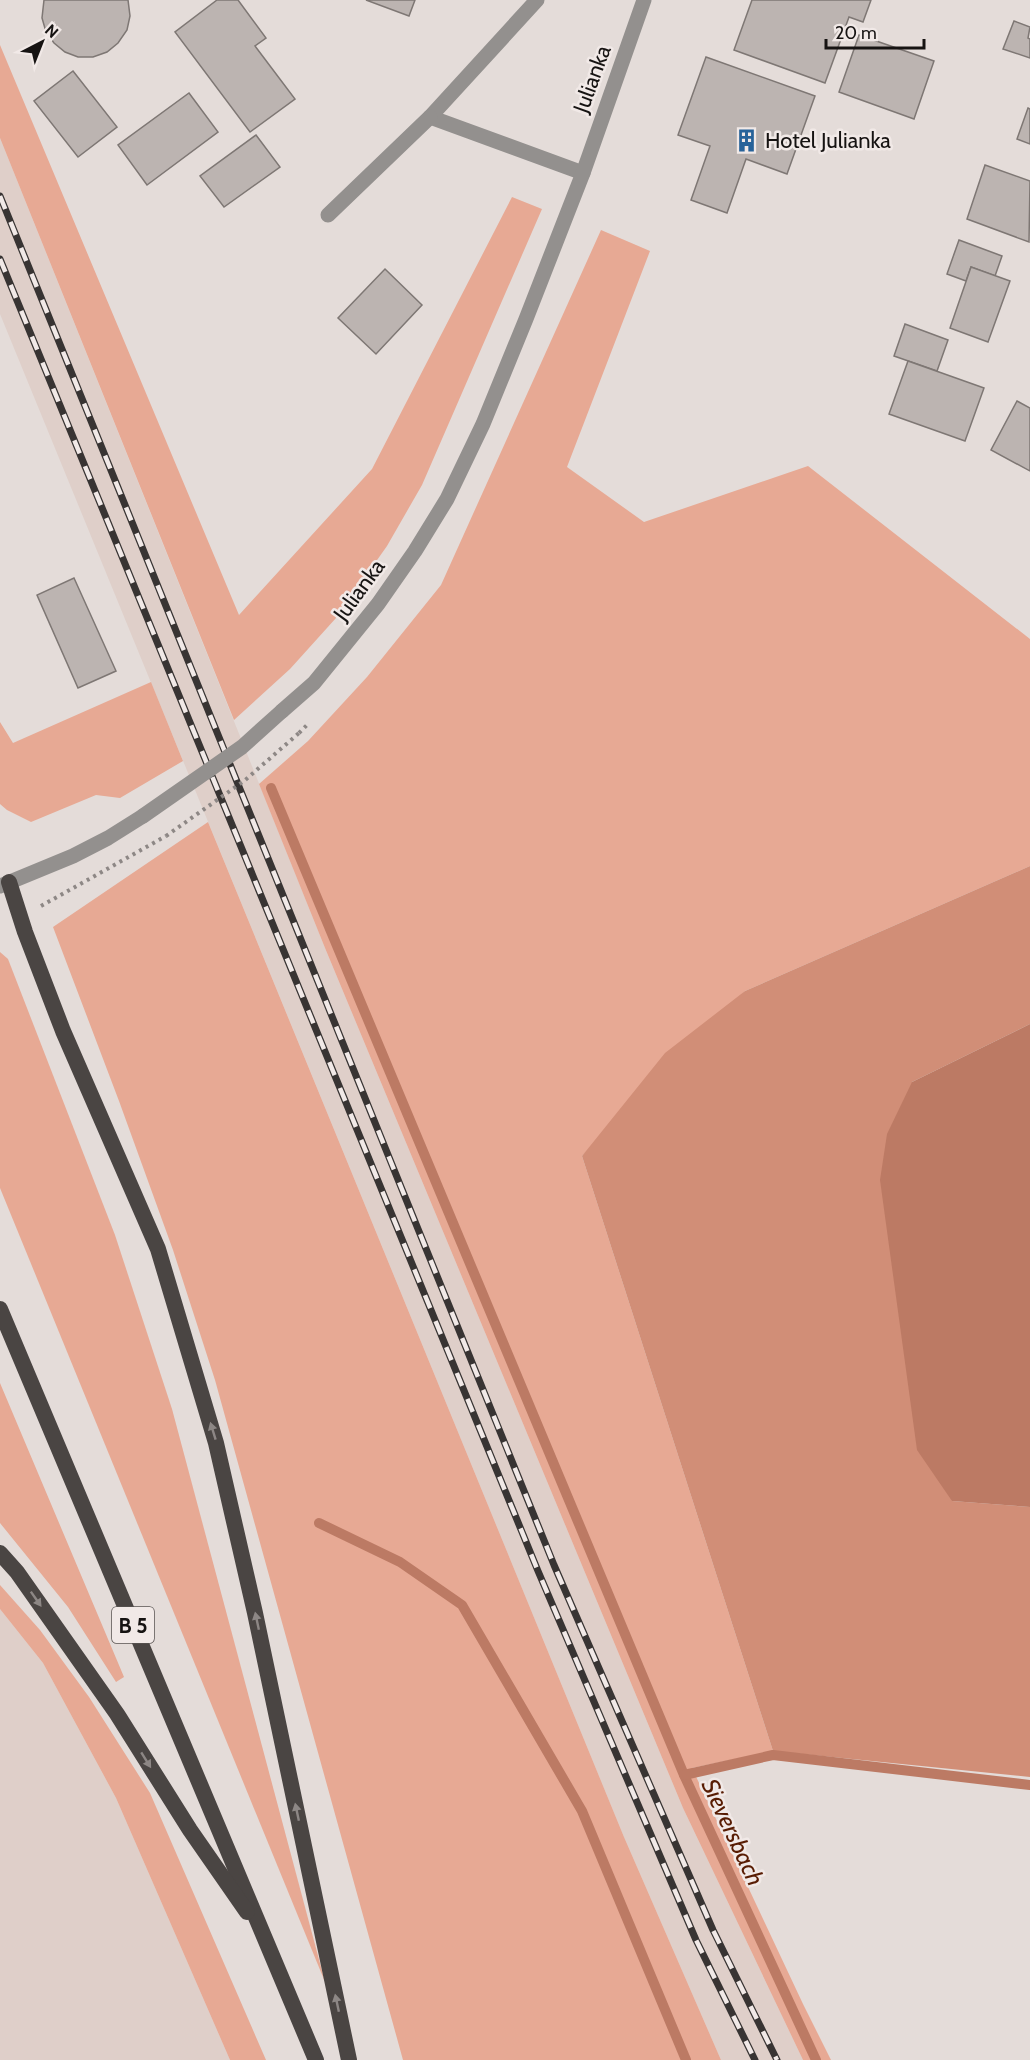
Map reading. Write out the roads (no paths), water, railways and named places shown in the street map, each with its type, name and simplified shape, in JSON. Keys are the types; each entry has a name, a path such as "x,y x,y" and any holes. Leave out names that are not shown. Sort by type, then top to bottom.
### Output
{"highway":[{"path":"5,884 21,918 63,1030 158,1249 216,1443 255,1613 349,2060"},
{"name":"B 5","path":"0,1309 316,2060"},
{"path":"0,1553 17,1572 117,1714 190,1830 266,1940"}],"street":[{"path":"328,214 430,117 537,0"},
{"name":"Julianka","path":"5,884 108,838 242,747 314,683 378,604 415,551 447,499 496,392 583,173 644,0"},
{"path":"430,117 583,173"}],"waterway":[{"path":"271,788 684,1775 816,2060"},
{"path":"319,1523 400,1562 462,1605 582,1811 686,2060"},
{"name":"Sieversbach","path":"684,1775 773,1755 1030,1785"}],"railway":[{"path":"0,196 554,1565 713,1930 777,2060"},
{"path":"0,259 538,1571 696,1940 755,2060"}],"place":[{"name":"Hotel Julianka","path":"747,140"}]}
